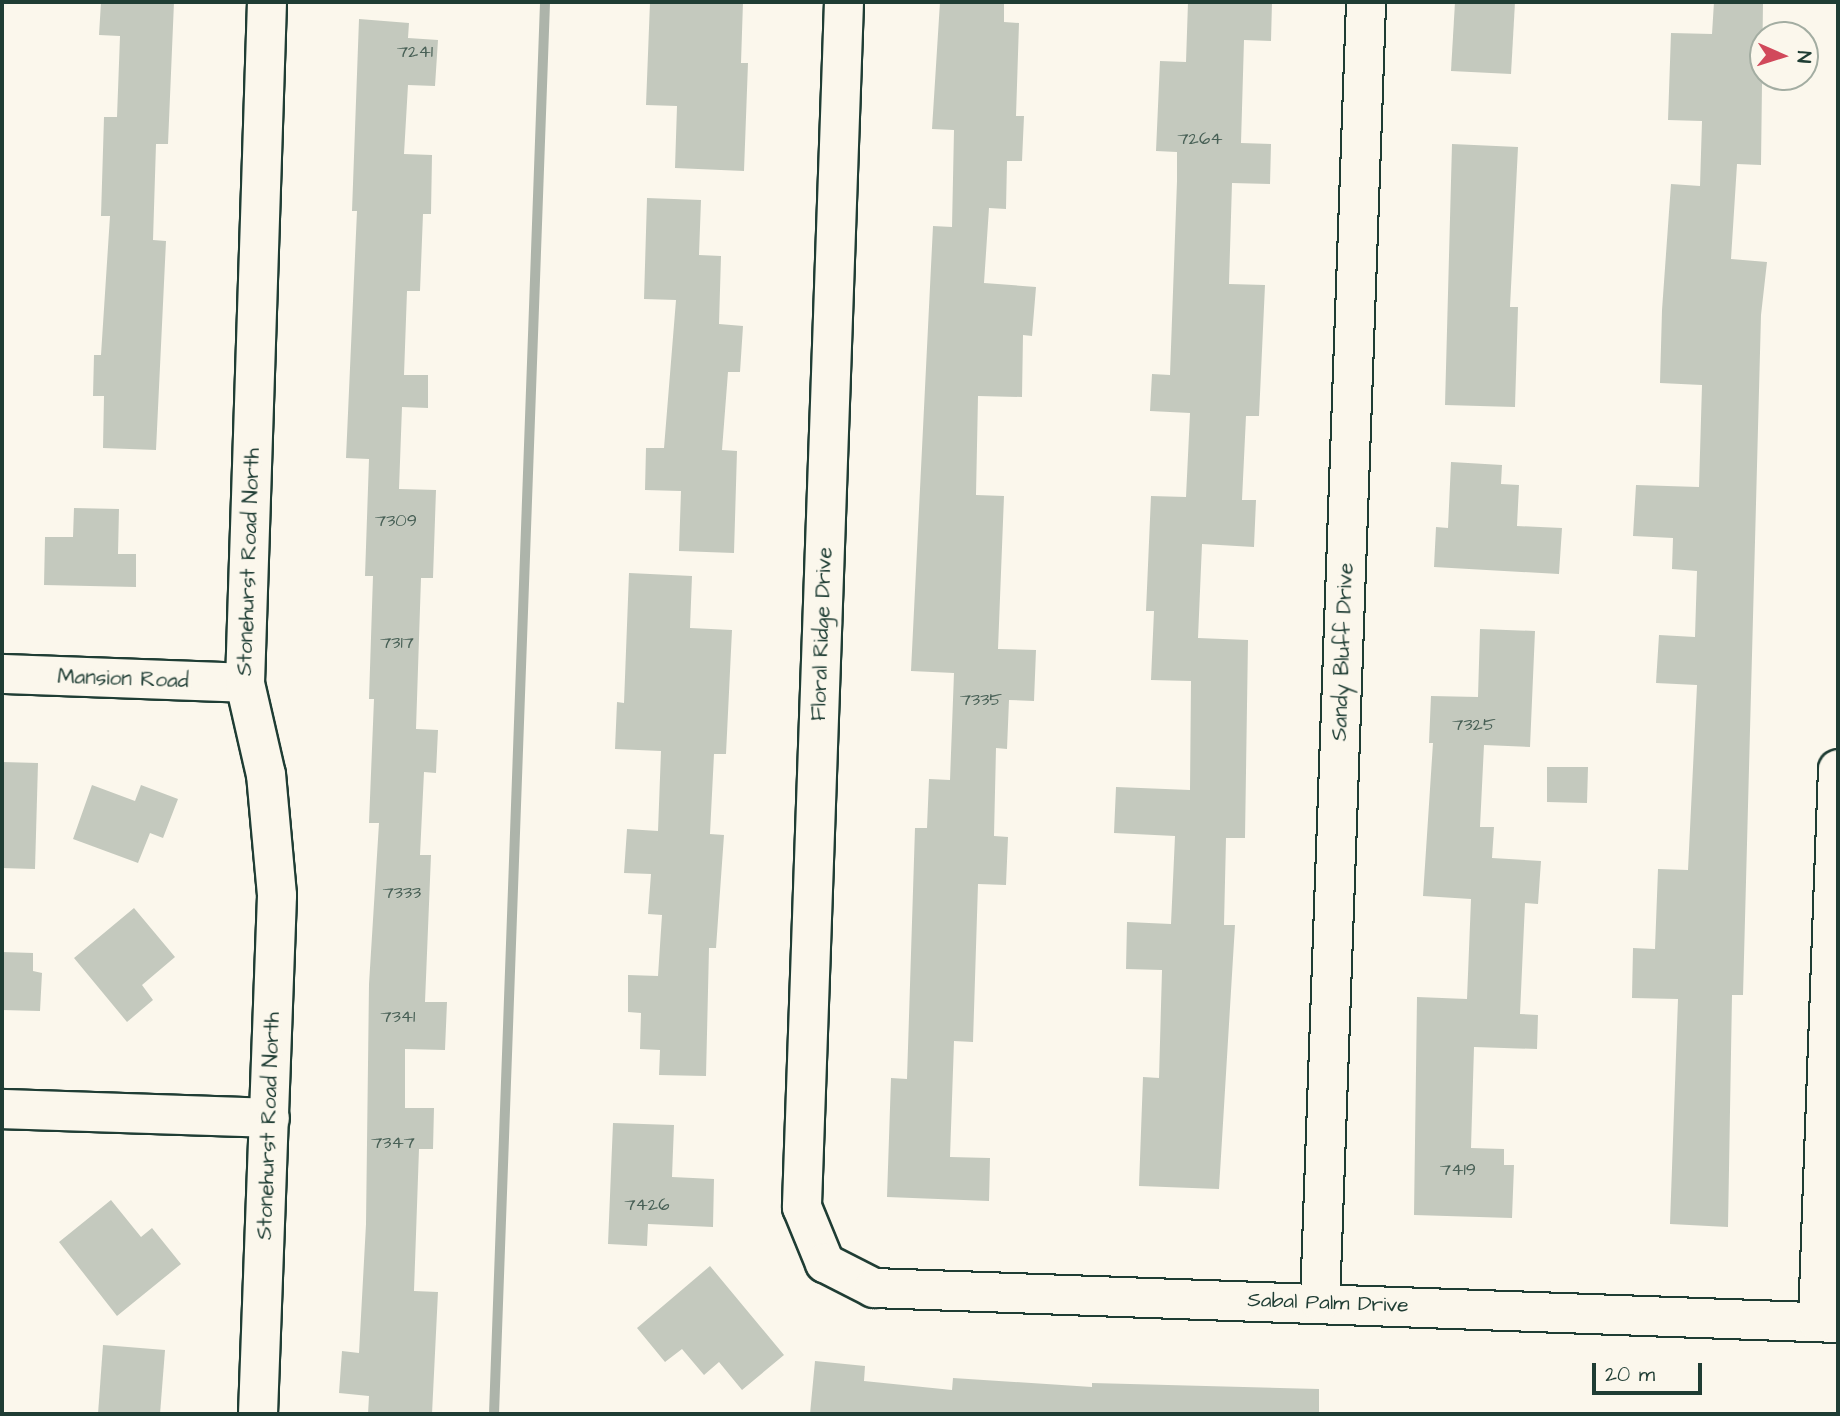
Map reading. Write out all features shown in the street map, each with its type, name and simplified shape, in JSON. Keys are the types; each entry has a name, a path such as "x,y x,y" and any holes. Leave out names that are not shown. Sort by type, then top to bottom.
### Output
{"street":[{"name":"Stonehurst Road North","path":"258,1414 277,895 266,775 244,683 267,2"},
{"name":"Floral Ridge Drive","path":"825,1263 802,1208 844,2"},
{"name":"Sandy Bluff Drive","path":"1320,1302 1366,2"},
{"name":"Mansion Road","path":"2,674 244,683"},
{"path":"1828,1322 1838,769"},
{"path":"2,1109 270,1118"},
{"name":"Sabal Palm Drive","path":"825,1263 874,1288 1828,1322"}],"building":[{"path":"101,2 174,2 168,144 156,144 153,240 166,241 156,450 103,448 104,396 93,396 94,355 101,355 110,216 101,216 104,117 117,117 120,36 99,35"},
{"path":"650,2 743,2 741,63 748,63 744,171 675,168 677,106 646,105"},
{"path":"940,2 1004,2 1004,22 1019,23 1016,116 1024,116 1022,161 1007,161 1006,209 989,208 984,283 1036,287 1032,336 1023,335 1022,397 978,396 976,495 1004,496 998,649 1036,650 1034,701 1009,700 1007,749 996,748 994,836 1008,837 1006,885 978,884 973,1042 954,1041 950,1157 990,1158 989,1201 887,1197 891,1078 907,1079 915,828 927,828 929,779 950,780 954,673 911,671 933,226 952,227 954,130 932,129"},
{"path":"1188,2 1272,2 1271,41 1244,40 1241,143 1271,144 1270,184 1232,183 1229,284 1265,285 1259,416 1246,416 1242,500 1256,500 1254,547 1202,544 1198,638 1248,640 1245,838 1226,838 1224,925 1235,925 1219,1189 1139,1186 1143,1077 1159,1078 1162,970 1126,969 1127,922 1171,924 1175,836 1114,833 1116,787 1190,790 1191,681 1151,680 1154,611 1146,611 1151,496 1186,497 1190,413 1150,411 1152,374 1170,375 1177,181 1177,152 1156,151 1160,61 1186,62"},
{"path":"1455,2 1515,2 1511,74 1451,71"},
{"path":"1714,2 1763,2 1763,21 1749,21 1749,91 1762,91 1761,165 1737,164 1731,259 1767,262 1761,315 1743,995 1732,995 1728,1227 1670,1224 1678,999 1632,998 1633,948 1655,949 1658,869 1688,870 1697,685 1656,683 1659,635 1695,637 1697,571 1672,569 1673,538 1633,536 1636,485 1699,487 1702,385 1660,383 1662,310 1671,184 1700,186 1702,121 1668,120 1671,33 1712,34"},
{"path":"359,19 409,23 408,38 438,40 435,86 408,85 404,154 432,155 431,214 423,214 420,291 407,291 404,375 428,375 428,408 402,407 399,489 436,490 433,578 421,578 416,729 438,730 436,773 424,772 420,855 431,855 425,1002 447,1002 445,1050 405,1049 405,1108 434,1108 433,1149 419,1149 414,1291 438,1292 432,1414 368,1414 369,1396 339,1393 342,1351 359,1353 366,1224 369,984 379,823 369,823 374,699 369,699 373,576 365,576 369,459 346,458 357,211 352,211"},
{"path":"1452,144 1518,147 1510,307 1518,307 1515,407 1445,405"},
{"path":"647,198 701,200 699,255 721,256 719,324 743,326 740,372 728,372 722,450 737,451 734,553 679,551 681,491 645,490 646,448 664,448 676,300 644,299"},
{"path":"1451,462 1502,465 1501,484 1519,485 1517,526 1562,528 1559,574 1434,567 1436,527 1448,528"},
{"path":"74,508 119,509 118,554 136,554 136,587 44,585 45,537 73,537"},
{"path":"629,573 692,576 690,628 732,630 726,754 714,754 710,834 724,835 716,948 709,948 706,1076 659,1075 660,1050 640,1049 641,1013 628,1012 628,975 658,976 662,915 648,914 651,874 624,873 627,829 658,831 661,751 615,749 617,702 624,703"},
{"path":"1480,629 1535,631 1530,747 1484,745 1480,827 1494,827 1492,858 1541,861 1538,904 1525,903 1520,1014 1538,1015 1537,1049 1474,1047 1471,1148 1504,1149 1504,1165 1514,1165 1512,1218 1414,1215 1417,997 1467,999 1471,899 1423,896 1433,743 1429,743 1431,696 1478,697"},
{"path":"2,762 38,763 35,869 2,868"},
{"path":"1547,767 1588,767 1587,803 1547,802"},
{"path":"92,785 135,801 141,785 178,799 163,838 150,833 138,863 73,839"},
{"path":"134,908 175,957 142,985 153,1000 127,1022 74,958"},
{"path":"2,952 33,953 33,971 42,973 40,1011 2,1010"},
{"path":"613,1123 674,1125 672,1177 714,1179 713,1227 648,1224 647,1246 608,1244"},
{"path":"111,1200 141,1237 152,1228 181,1264 117,1316 59,1242"},
{"path":"710,1266 784,1355 742,1390 719,1362 704,1375 682,1349 665,1362 637,1328"},
{"path":"103,1345 165,1350 160,1414 98,1414"},
{"path":"815,1361 865,1366 864,1381 952,1390 953,1378 1092,1387 1092,1383 1319,1389 1319,1414 810,1414"}],"waterway":[{"path":"494,1414 545,2"}]}
